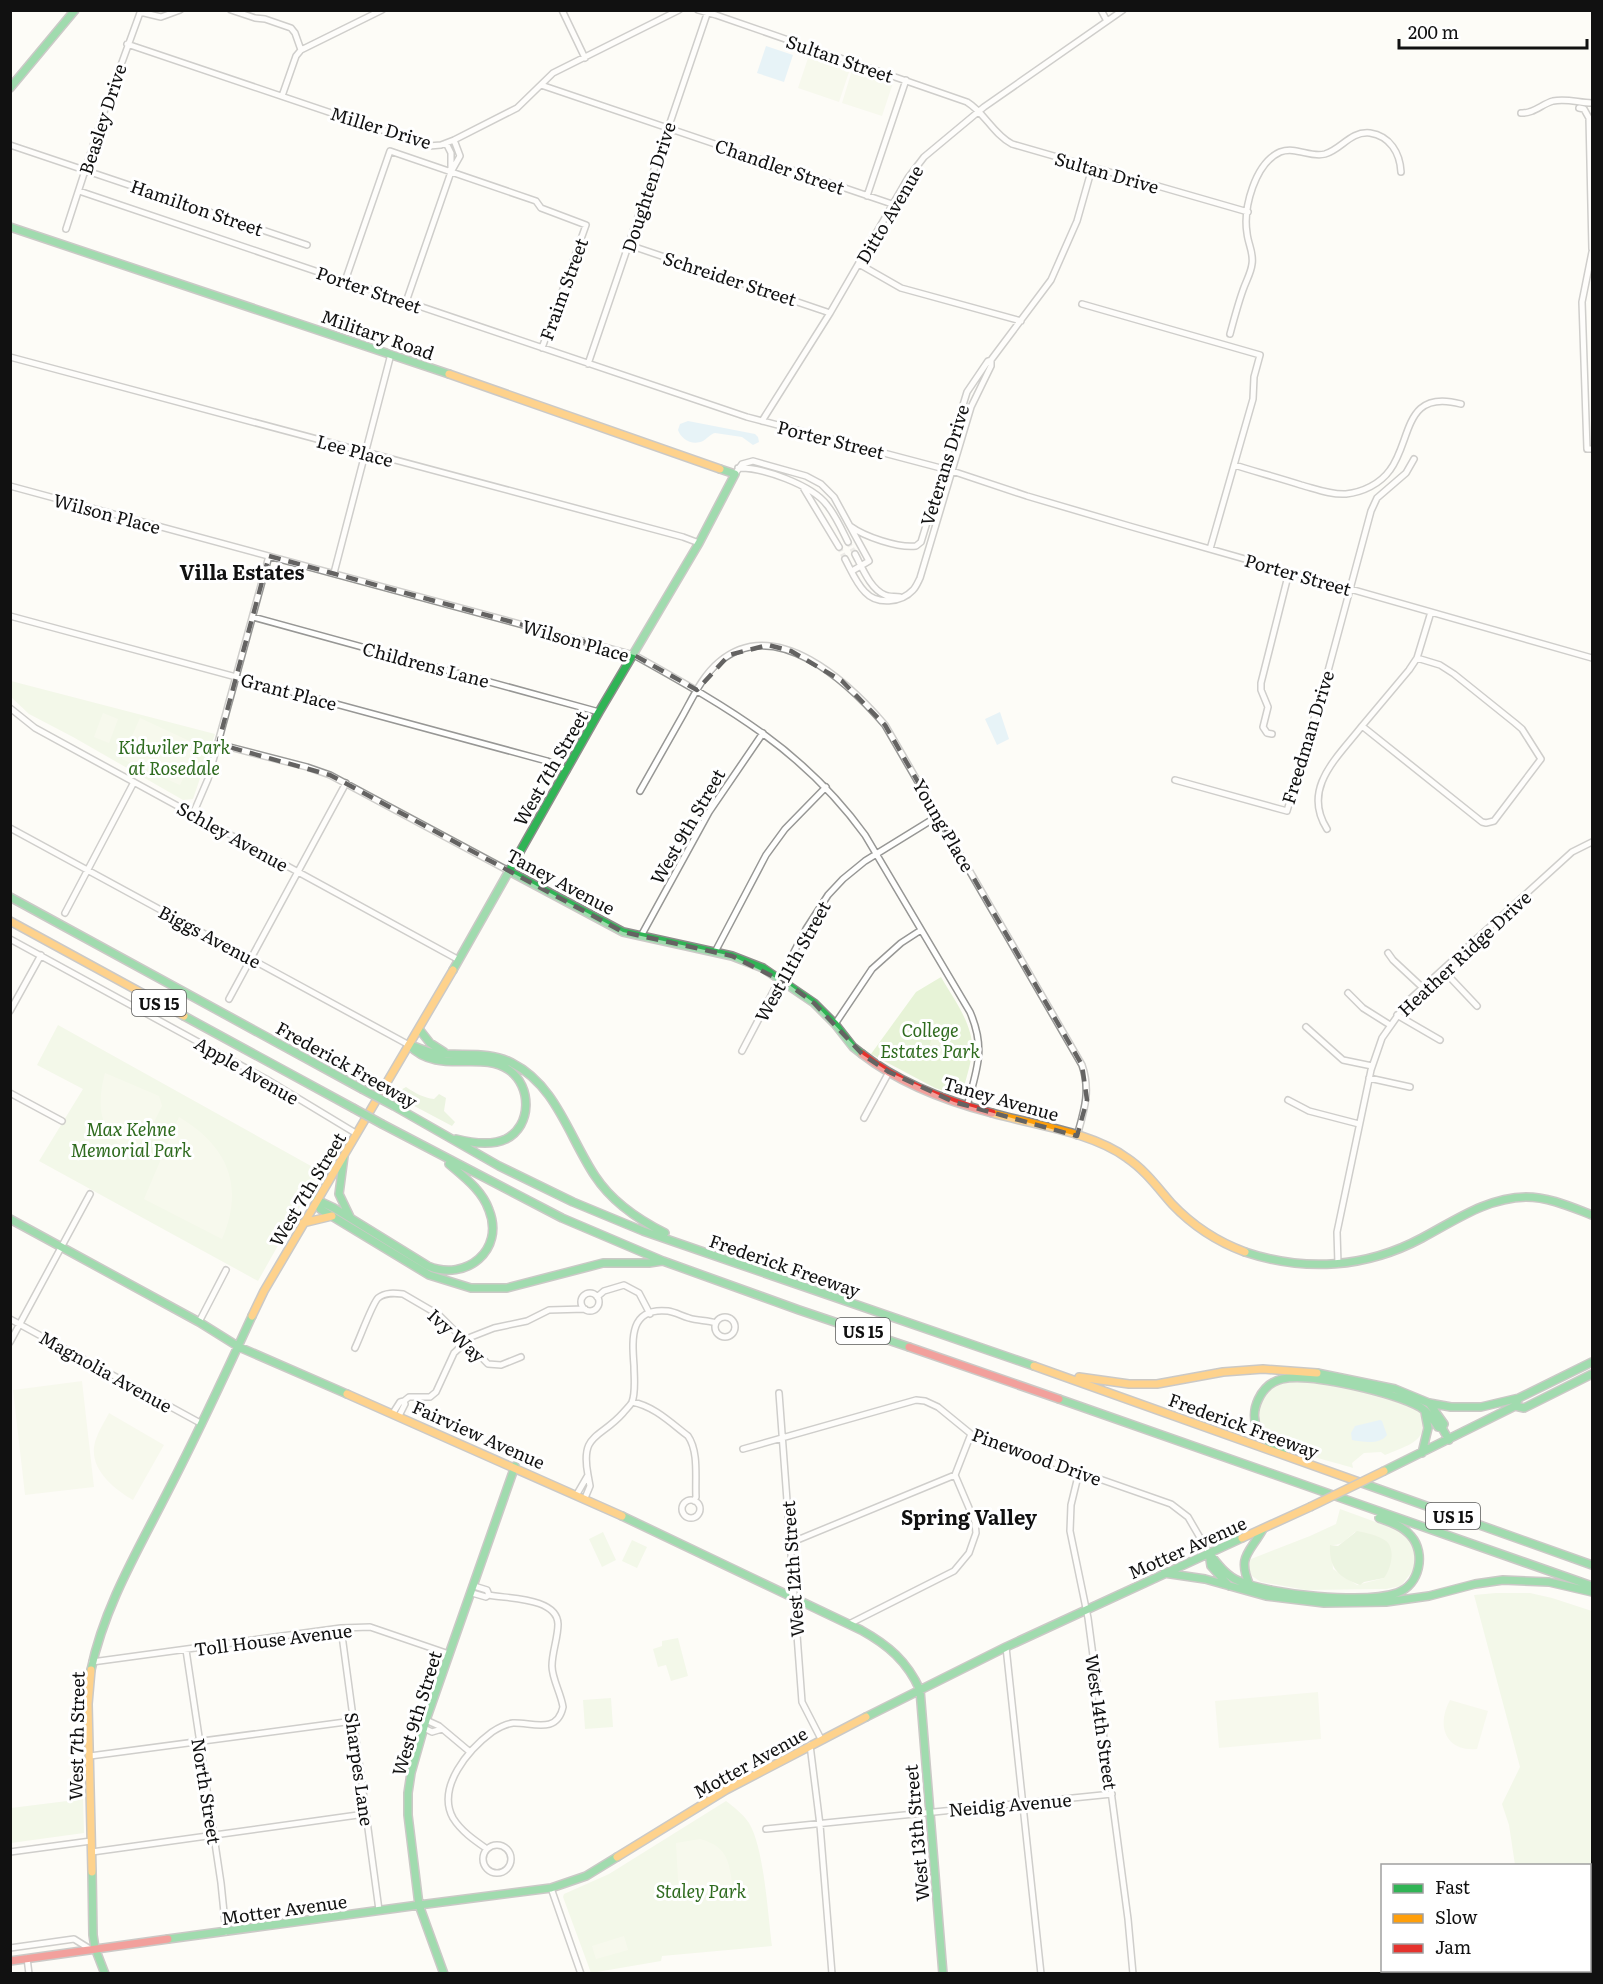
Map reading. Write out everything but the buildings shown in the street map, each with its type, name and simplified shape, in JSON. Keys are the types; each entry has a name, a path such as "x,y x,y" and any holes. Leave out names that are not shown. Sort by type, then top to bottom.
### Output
{"main road":[{"path":"10,88 75,10"},
{"name":"Military Road","path":"10,226 736,471"},
{"name":"West 7th Street","path":"105,1974 92,1949 88,1704 92,1662 99,1636 132,1562 202,1424 264,1291 459,960 599,712 699,543 736,471"},
{"name":"Taney Avenue","path":"509,871 614,927 641,936 749,962 781,979 814,1003 835,1023 858,1051 890,1072 937,1096 1077,1136 1125,1155 1188,1219 1226,1243 1246,1252 1304,1265 1338,1264 1371,1259 1393,1252 1472,1209 1503,1199 1543,1199 1593,1215"},
{"name":"Frederick Freeway","path":"10,897 394,1106 499,1166 573,1202 705,1253 1050,1372 1593,1565"},
{"name":"Frederick Freeway","path":"10,921 439,1155 561,1218 663,1261 1593,1586"},
{"path":"419,1029 430,1043 446,1053"},
{"path":"409,1045 436,1053 492,1056 524,1070 546,1092 555,1105 595,1177 611,1197 642,1221 705,1253"},
{"path":"409,1045 414,1052 429,1059 501,1065 518,1076 524,1087 527,1096 525,1113 522,1122 511,1136 488,1143 448,1138"},
{"path":"317,1200 350,1217 432,1268 449,1271 466,1268 479,1260 489,1245 494,1229 492,1216 486,1202 473,1187 439,1155"},
{"path":"344,1156 339,1194 350,1217"},
{"path":"317,1200 320,1209 429,1275 471,1288 507,1288 603,1263 663,1261"},
{"path":"303,1223 332,1216"},
{"name":"Fairview Avenue","path":"10,1219 199,1322 239,1347 577,1494 877,1638 897,1652 909,1667 920,1690"},
{"path":"1050,1372 1129,1384 1157,1384 1222,1372 1263,1370 1321,1374 1375,1384 1429,1403 1468,1408 1520,1398 1593,1362"},
{"name":"Motter Avenue","path":"10,1960 551,1888 586,1876 726,1791 820,1739 1006,1647 1384,1472 1515,1406 1524,1408 1593,1374"},
{"path":"1314,1466 1301,1457 1277,1448 1259,1431 1255,1413 1256,1404 1265,1389 1276,1382 1293,1378 1354,1386 1410,1402 1424,1409 1438,1427 1442,1428 1449,1440"},
{"path":"1515,1406 1520,1398"},
{"path":"1429,1403 1440,1416 1444,1424 1442,1428"},
{"path":"1422,1453 1428,1428 1424,1409"},
{"name":"West 9th Street","path":"444,1974 419,1905 408,1815 408,1793 426,1720 515,1466"},
{"path":"1209,1553 1232,1578 1250,1586 1290,1593 1329,1596 1397,1593 1413,1580 1419,1568 1417,1544 1408,1532 1376,1516 1359,1504"},
{"path":"1250,1586 1244,1574 1242,1562 1263,1529"},
{"path":"1209,1553 1211,1566 1228,1586"},
{"path":"1164,1573 1194,1577 1249,1593 1342,1604 1408,1599 1503,1580 1549,1582 1593,1592"},
{"name":"West 13th Street","path":"920,1690 943,1974"}],"street":[{"path":"140,11 161,17 180,10"},
{"path":"231,10 291,28 301,50"},
{"path":"282,96 296,56 301,50 382,10"},
{"path":"562,10 585,58"},
{"name":"Miller Drive","path":"128,44 429,146 454,140 517,108 553,73 679,10"},
{"name":"Sultan Street","path":"698,10 967,102 979,111"},
{"path":"1101,10 1107,21"},
{"name":"Ditto Avenue","path":"762,421 830,313 892,204 924,157 979,111 1123,10"},
{"name":"Beasley Drive","path":"66,229 140,11"},
{"name":"Doughten Drive","path":"588,364 708,12"},
{"path":"867,196 906,81"},
{"name":"Chandler Street","path":"541,85 892,204"},
{"path":"1521,113 1527,113 1544,104 1562,100 1593,104"},
{"path":"1579,108 1584,109 1588,118 1593,251 1582,302 1590,404 1590,449"},
{"name":"Sultan Drive","path":"979,111 1000,136 1012,144 1248,212"},
{"path":"1230,334 1253,262 1247,235 1251,193 1260,171 1269,161 1280,152 1296,150 1317,155 1326,154 1354,135 1373,134 1392,145 1399,157 1401,172"},
{"path":"406,302 451,172 460,156 454,140"},
{"path":"446,143 451,153 451,172"},
{"name":"Hamilton Street","path":"10,145 307,245"},
{"name":"Fraim Street","path":"345,281 390,151 536,201 541,208 586,225 542,348"},
{"name":"Veterans Drive","path":"850,526 861,534 907,547 916,546 921,542 967,392 976,376 991,360 1051,280 1077,221 1092,168"},
{"name":"Porter Street","path":"79,191 762,421 952,471 1026,496 1593,658"},
{"name":"Schreider Street","path":"629,245 830,313"},
{"path":"859,264 901,288 1021,321"},
{"path":"1082,304 1260,355 1254,377 1253,399 1210,549"},
{"path":"334,573 391,354"},
{"name":"Lee Place","path":"11,359 699,543"},
{"name":"Veterans Drive","path":"903,597 914,589 920,578 971,407 991,366 991,360"},
{"path":"1234,465 1332,493 1357,492 1372,486 1390,471 1399,453 1406,429 1423,407 1443,401 1461,404"},
{"path":"1350,589 1371,511 1377,498 1406,473 1414,459"},
{"path":"736,471 742,464 753,461 820,484 834,497 869,561 852,571"},
{"path":"736,471 749,468 761,470 798,484 818,496 826,503 848,542"},
{"path":"798,484 806,491 839,547"},
{"name":"Wilson Place","path":"10,486 634,655 697,690 763,733 805,766 849,814 876,854 976,1025 980,1050 967,1106"},
{"path":"855,554 878,591 885,596 903,597"},
{"path":"193,814 208,779 269,556"},
{"path":"845,559 867,594 885,602 903,597"},
{"name":"Freedman Drive","path":"1272,734 1267,733 1263,727 1268,707 1261,690 1261,683 1290,572"},
{"name":"Freedman Drive","path":"1175,780 1287,811 1350,589"},
{"path":"1327,829 1318,808 1320,785 1340,754 1417,658 1431,612"},
{"name":"Grant Place","path":"10,616 547,761 567,770"},
{"name":"Childrens Lane","path":"253,616 599,712"},
{"name":"Young Place","path":"640,791 697,690 718,663 741,649 768,645 791,651 842,681 878,717 901,751 1082,1065 1087,1083 1087,1100 1077,1136"},
{"path":"1362,726 1482,822 1494,820 1541,759 1522,729 1454,674 1440,665 1417,658"},
{"name":"Schley Avenue","path":"10,708 35,728 459,960"},
{"name":"West 9th Street","path":"641,936 709,812 763,733"},
{"name":"Taney Avenue","path":"218,744 307,767 346,783 509,871"},
{"path":"65,913 134,782"},
{"path":"229,999 346,783"},
{"path":"715,952 766,855 784,828 826,787"},
{"name":"West 11th Street","path":"742,1051 806,929 828,895 848,874 938,816"},
{"name":"Biggs Avenue","path":"10,828 409,1045"},
{"name":"Heather Ridge Drive","path":"1338,1264 1337,1232 1359,1124 1372,1066 1382,1038 1390,1024 1408,1001 1572,852 1593,842"},
{"path":"835,1023 872,969 900,943 921,930"},
{"name":"Apple Avenue","path":"10,939 266,1079 357,1134"},
{"path":"1388,953 1423,988"},
{"path":"10,1011 41,955"},
{"path":"1443,970 1477,1006"},
{"path":"1348,993 1363,1008 1390,1024"},
{"path":"1397,1015 1440,1040"},
{"path":"1306,1027 1343,1060 1372,1066"},
{"path":"864,1118 890,1072"},
{"path":"1369,1078 1410,1087"},
{"path":"10,1093 62,1121"},
{"path":"1288,1100 1309,1111 1359,1124"},
{"path":"10,1342 90,1194"},
{"path":"199,1322 226,1270"},
{"path":"597,1297 604,1291 624,1285 639,1293 650,1314"},
{"name":"Ivy Way","path":"355,1348 376,1299 391,1293 403,1294 439,1315 488,1364 501,1365 521,1357"},
{"path":"585,1309 581,1302 582,1296 590,1293 597,1297"},
{"path":"396,1414 400,1402 409,1397 430,1397 436,1392 450,1360 465,1342 481,1333 527,1322 549,1310 591,1310 596,1308 597,1297"},
{"path":"585,1498 590,1486 585,1451 589,1442 621,1415 632,1402 633,1332 639,1320 650,1314 669,1311 692,1319 716,1323"},
{"name":"Magnolia Avenue","path":"10,1319 202,1424"},
{"name":"West 12th Street","path":"779,1393 802,1702 820,1739"},
{"name":"Pinewood Drive","path":"743,1449 916,1400 925,1401 938,1407 971,1434 1171,1504 1188,1517 1209,1553"},
{"path":"632,1402 643,1404 653,1410 692,1441 696,1497 694,1501"},
{"path":"849,1624 954,1571 969,1553 976,1533 975,1522 955,1475 971,1434"},
{"name":"West 14th Street","path":"1079,1472 1071,1505 1071,1541 1087,1609 1133,1974"},
{"path":"577,1494 588,1475"},
{"path":"790,1543 955,1475"},
{"path":"473,1590 486,1597 489,1595 534,1601 546,1606 555,1615 558,1624 552,1669 563,1707 560,1715 552,1723 538,1726 515,1723 504,1725 490,1734 470,1752 453,1778 450,1791 453,1817 470,1837 487,1849"},
{"name":"Toll House Avenue","path":"92,1662 341,1628 370,1627 449,1654"},
{"name":"Sharpes Lane","path":"341,1628 379,1910"},
{"path":"1006,1647 1041,1974"},
{"name":"North Street","path":"186,1650 222,1883 226,1932"},
{"path":"426,1720 442,1729 470,1752"},
{"path":"90,1756 353,1721"},
{"path":"424,1728 432,1731 442,1729"},
{"path":"810,1745 820,1824 832,1974"},
{"name":"Neidig Avenue","path":"766,1829 1112,1794"},
{"path":"92,1852 365,1814"},
{"path":"10,1852 91,1841"},
{"path":"500,1845 507,1849 511,1862 506,1870 497,1873 488,1870 483,1862 487,1849 500,1845"},
{"path":"551,1888 581,1974"},
{"path":"10,1948 74,1939 92,1949"},
{"path":"27,1958 29,1974"}],"highlighted area":[{"path":"269,556 634,655 697,690 729,655 768,645 791,651 842,681 885,725 1082,1065 1087,1100 1077,1136 954,1102 889,1072 863,1055 814,1003 788,984 732,956 623,932 330,775 218,744"}],"green space":[{"path":"809,55 850,69 839,102 798,88"},
{"path":"852,70 893,83 882,116 842,103"},
{"name":"Kidwiler Park at Rosedale","path":"11,681 215,734 193,799 183,800 29,714 11,697"},
{"path":"103,713 118,719 109,743 94,737"},
{"path":"140,718 198,745 180,785 122,759"},
{"name":"College Estates Park","path":"941,977 963,1014 972,1044 969,1069 962,1095 959,1096 935,1088 871,1054 916,992"},
{"path":"936,1023 953,1028 944,1060 927,1055"},
{"name":"Max Kehne Memorial Park","path":"58,1025 320,1171 258,1281 39,1161 83,1089 37,1065"},
{"path":"105,1073 159,1096 162,1106 133,1153 113,1138 103,1119 101,1097"},
{"path":"406,1087 427,1098 434,1099 439,1094 446,1098 444,1111 455,1122 452,1126 397,1096 397,1092"},
{"path":"179,1117 196,1128 209,1141 220,1154 227,1169 232,1201 222,1239 144,1199"},
{"path":"1289,1380 1339,1386 1388,1397 1419,1411 1423,1429 1416,1440 1409,1445 1385,1455 1381,1452 1364,1453 1352,1463 1353,1468 1286,1447 1264,1432 1259,1424 1258,1404 1264,1394 1273,1387"},
{"path":"82,1381 94,1487 25,1495 13,1390"},
{"path":"109,1413 164,1445 133,1500 109,1483 95,1458 96,1439"},
{"path":"1340,1509 1403,1532 1416,1550 1414,1569 1401,1586 1386,1589 1306,1590 1261,1582 1252,1576 1248,1567 1251,1559 1336,1524","holes":["1355,1532 1384,1578 1357,1585 1333,1569 1331,1545 1341,1543"]},
{"path":"1357,1531 1379,1537 1389,1545 1392,1554 1389,1570 1384,1578 1360,1585 1346,1579 1333,1566 1330,1545 1338,1546"},
{"path":"603,1532 616,1560 602,1567 589,1539"},
{"path":"632,1540 647,1547 637,1568 622,1561"},
{"path":"1530,1593 1592,1611 1592,1973 1528,1973 1591,1972 1591,1864 1515,1864 1509,1825 1502,1804 1520,1767 1474,1595"},
{"path":"678,1638 688,1676 671,1681 666,1665 658,1667 653,1649 662,1646 662,1641"},
{"path":"1318,1692 1321,1739 1219,1748 1215,1701"},
{"path":"611,1698 613,1727 585,1729 583,1700"},
{"path":"1450,1700 1488,1711 1477,1749 1457,1746 1446,1735 1444,1719"},
{"path":"83,1799 84,1833 11,1843 11,1808"},
{"name":"Staley Park","path":"726,1801 744,1817 754,1834 762,1865 772,1946 662,1956 661,1961 591,1973 563,1897 564,1894 609,1874"},
{"path":"700,1839 710,1842 726,1857 733,1889 679,1897 676,1843"},
{"path":"624,1936 628,1950 596,1959 592,1946"}],"water":[{"path":"766,46 793,55 784,82 757,73"},
{"path":"688,421 755,434 759,442 753,445 742,437 715,433 703,441 691,442 684,439 678,430 680,424"},
{"path":"1000,712 1009,739 997,745 985,719"},
{"path":"1380,1420 1387,1435 1384,1438 1371,1442 1352,1440 1351,1433 1355,1426"}],"tunnel":[{"path":"848,542 855,554"},
{"path":"839,547 845,559"}],"traffic: fast":[{"path":"10,88 75,10"},
{"path":"10,227 449,374"},
{"path":"453,970 599,712 699,543 735,474 720,469"},
{"path":"509,871 623,932 732,956 763,968 814,1003 862,1054"},
{"path":"10,897 362,1089"},
{"path":"184,1016 353,1108"},
{"path":"419,1029 430,1043 444,1052"},
{"path":"409,1045 428,1052 484,1055 503,1059 527,1073 551,1098 595,1176 609,1194 626,1209 665,1233"},
{"path":"409,1045 420,1054 433,1059 498,1064 517,1077 522,1086 526,1106 521,1125 515,1133 494,1143 475,1143 456,1139"},
{"path":"362,1089 394,1106"},
{"path":"394,1106 499,1166 573,1202 643,1231 1034,1366"},
{"path":"353,1108 382,1124"},
{"path":"382,1124 562,1218 663,1261 909,1347"},
{"path":"344,1156 339,1194 350,1217"},
{"path":"317,1200 334,1208 428,1266 442,1270 456,1270 479,1259 487,1250 492,1238 493,1225 482,1196 449,1164"},
{"path":"1245,1252 1290,1262 1313,1264 1357,1261 1401,1248 1472,1211 1511,1198 1543,1199 1592,1215"},
{"path":"317,1200 320,1209 429,1275 471,1288 507,1288 603,1263 662,1261"},
{"path":"10,1219 199,1322 239,1347 347,1394"},
{"path":"91,1670 104,1624 123,1579 189,1449 252,1316"},
{"path":"1384,1471 1515,1406 1519,1398 1592,1362"},
{"path":"1317,1373 1395,1389 1429,1403 1451,1407 1481,1407 1519,1398"},
{"path":"1515,1406 1524,1408 1592,1374"},
{"path":"1283,1450 1269,1442 1258,1430 1255,1423 1256,1407 1258,1399 1268,1386 1282,1379 1295,1378 1312,1378 1352,1385 1408,1401 1425,1411 1438,1427 1442,1428 1449,1440"},
{"path":"1059,1399 1592,1586"},
{"path":"1429,1403 1444,1424 1442,1428"},
{"path":"1422,1453 1428,1428 1425,1412"},
{"path":"515,1466 426,1720 411,1773 408,1815 419,1905 551,1888 586,1876 617,1857"},
{"path":"1359,1482 1592,1565"},
{"path":"622,1516 861,1630 888,1648 909,1670 920,1690 943,1974"},
{"path":"1209,1553 1230,1576 1253,1586 1294,1594 1341,1598 1363,1598 1397,1593 1405,1589 1415,1576 1418,1568 1418,1551 1416,1543 1408,1533 1379,1518"},
{"path":"1250,1586 1246,1576 1246,1556 1263,1529"},
{"path":"866,1717 1006,1647 1242,1538"},
{"path":"1209,1553 1211,1566 1229,1586"},
{"path":"1164,1573 1205,1579 1266,1596 1324,1603 1386,1602 1429,1596 1475,1584 1503,1580 1549,1582 1592,1592"},
{"path":"92,1872 93,1935 95,1948 105,1974"},
{"path":"168,1939 419,1905 444,1974"}],"traffic: slow":[{"path":"449,374 720,469"},
{"path":"10,921 184,1016"},
{"path":"252,1316 264,1291 453,970"},
{"path":"992,1113 1062,1130 1113,1149 1140,1168 1172,1204 1197,1226 1245,1252"},
{"path":"303,1223 332,1216"},
{"path":"1034,1366 1359,1482"},
{"path":"1079,1377 1129,1384 1157,1384 1223,1372 1263,1369 1317,1373"},
{"path":"347,1394 622,1516"},
{"path":"1310,1507 1384,1471"},
{"path":"1242,1538 1310,1507"},
{"path":"91,1670 88,1704 92,1872"},
{"path":"617,1857 726,1790 866,1717"}],"traffic: jam":[{"path":"862,1054 891,1074 924,1090 992,1113"},
{"path":"909,1347 1059,1399"},
{"path":"10,1961 168,1939"}],"district":[{"name":"Villa Estates","path":"242,571"},
{"name":"Spring Valley","path":"969,1516"}]}
